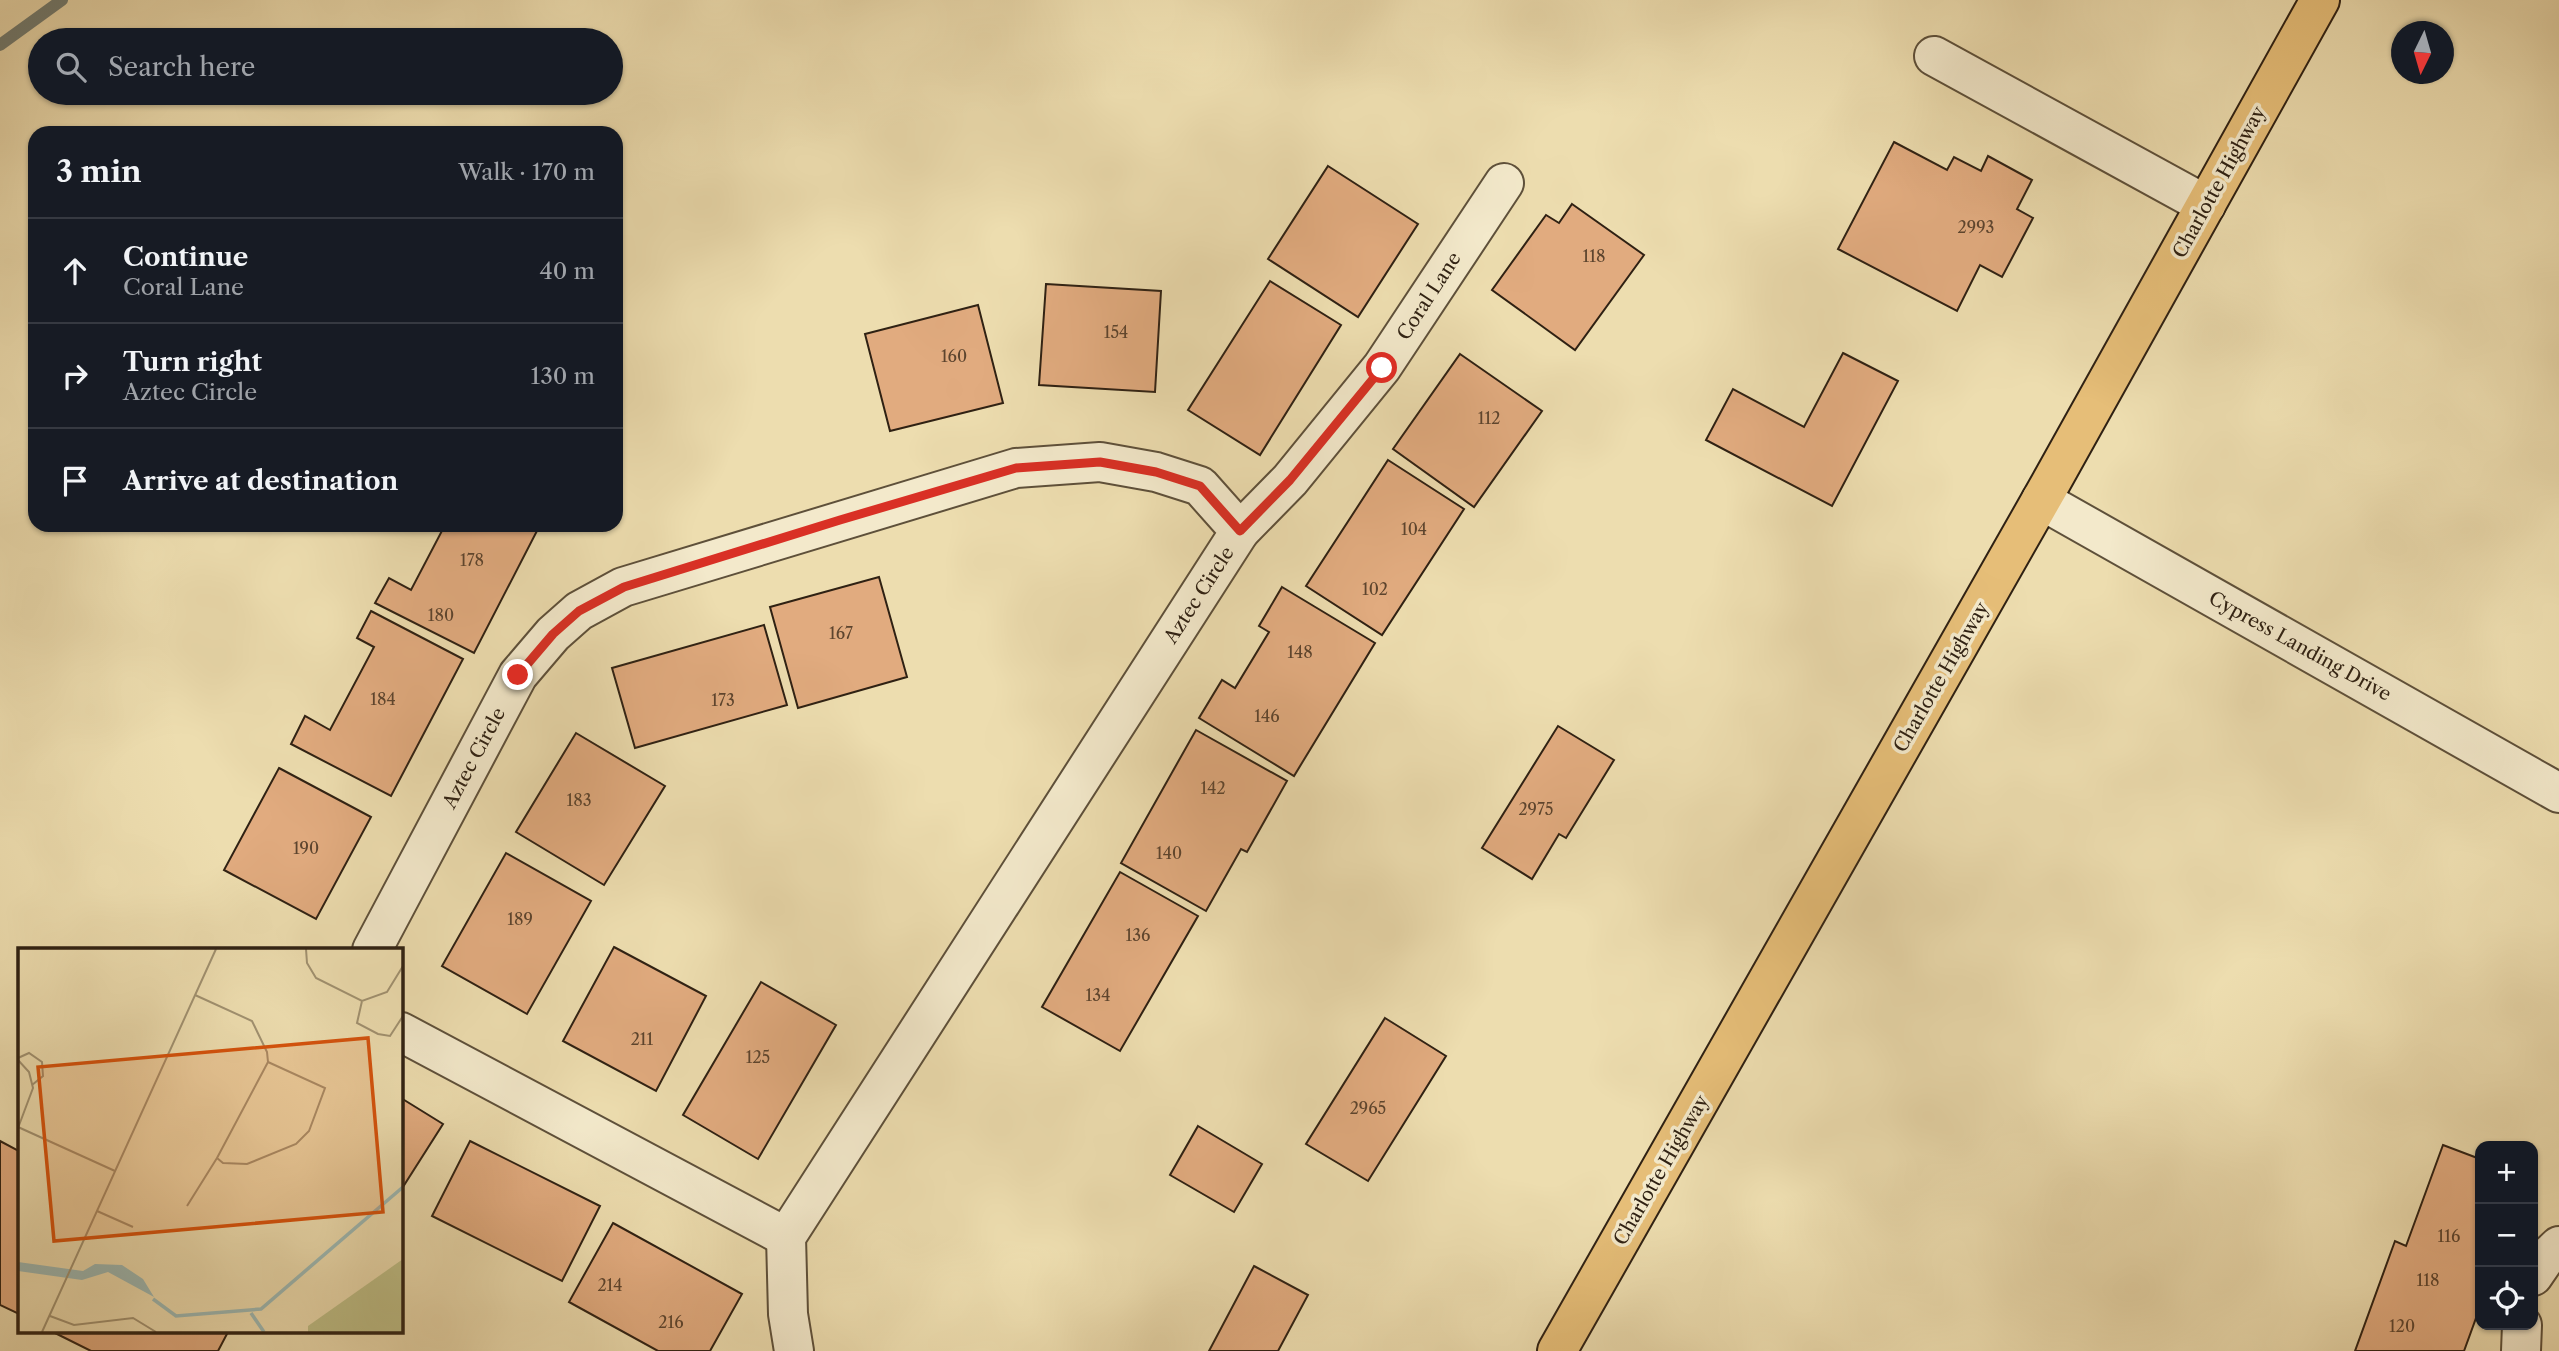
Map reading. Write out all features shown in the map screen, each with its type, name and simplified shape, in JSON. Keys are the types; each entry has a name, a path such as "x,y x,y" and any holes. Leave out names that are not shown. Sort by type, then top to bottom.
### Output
{"main road":[{"name":"Charlotte Highway","path":"1557,1351 2041,500 2320,0"}],"street":[{"path":"1934,56 2206,205"},
{"name":"Coral Lane","path":"1240,531 1290,480 1382,368 1504,183"},
{"name":"Aztec Circle","path":"373,948 518,675 553,634 579,611 624,587 1016,468 1100,462 1156,472 1200,486 1240,531 786,1237"},
{"name":"Cypress Landing Drive","path":"2041,500 2559,793"},
{"path":"402,1033 786,1237 788,1314 794,1351"},
{"path":"2538,1269 2559,1246"},
{"path":"2521,1351 2522,1330"}],"building":[{"path":"1894,142 1947,170 1954,157 1981,171 1988,156 2032,180 2017,209 2033,218 2002,277 1980,265 1957,311 1838,249"},
{"path":"1328,166 1418,224 1358,317 1268,259"},
{"path":"1572,204 1644,255 1575,350 1492,290 1546,215 1559,223"},
{"path":"1270,281 1341,325 1260,455 1188,410"},
{"path":"1046,284 1161,291 1155,392 1039,385"},
{"path":"978,305 1003,403 890,431 865,334"},
{"path":"1843,353 1898,381 1832,506 1706,440 1733,389 1804,427"},
{"path":"1460,354 1542,411 1474,507 1393,449"},
{"path":"1388,460 1464,509 1382,635 1306,586"},
{"path":"441,532 536,532 474,653 375,603 389,578 411,590"},
{"path":"879,577 907,677 798,708 770,607"},
{"path":"1282,587 1375,643 1294,776 1199,718 1222,680 1235,688 1269,632 1259,626"},
{"path":"371,611 463,659 391,796 291,744 305,716 330,730 374,647 357,638"},
{"path":"764,625 787,705 635,748 612,668"},
{"path":"1558,726 1614,760 1566,838 1559,834 1532,879 1482,848"},
{"path":"1196,730 1287,781 1247,852 1241,849 1206,911 1121,863"},
{"path":"576,733 665,786 604,885 516,832"},
{"path":"279,768 371,817 316,919 224,870"},
{"path":"506,853 591,901 527,1014 442,966"},
{"path":"1120,872 1198,916 1120,1051 1042,1007"},
{"path":"614,947 706,996 656,1091 563,1041"},
{"path":"761,982 836,1025 758,1159 683,1115"},
{"path":"1385,1018 1446,1056 1368,1181 1306,1144"},
{"path":"402,1099 443,1124 402,1188"},
{"path":"1198,1126 1262,1164 1234,1212 1170,1175"},
{"path":"0,1141 18,1150 18,1314 0,1305"},
{"path":"470,1141 600,1206 562,1281 432,1216"},
{"path":"2443,1145 2475,1157 2475,1321 2464,1351 2355,1351 2395,1241 2406,1246"},
{"path":"613,1223 742,1294 710,1351 658,1351 569,1302"},
{"path":"1254,1266 1308,1295 1278,1351 1209,1351"},
{"path":"57,1334 227,1334 218,1351 91,1351"}],"waterway":[{"path":"0,45 62,0"}],"route":[{"path":"518,675 553,634 579,611 624,587 1016,468 1100,462 1156,472 1200,486 1240,531 1290,480 1382,368"}]}
